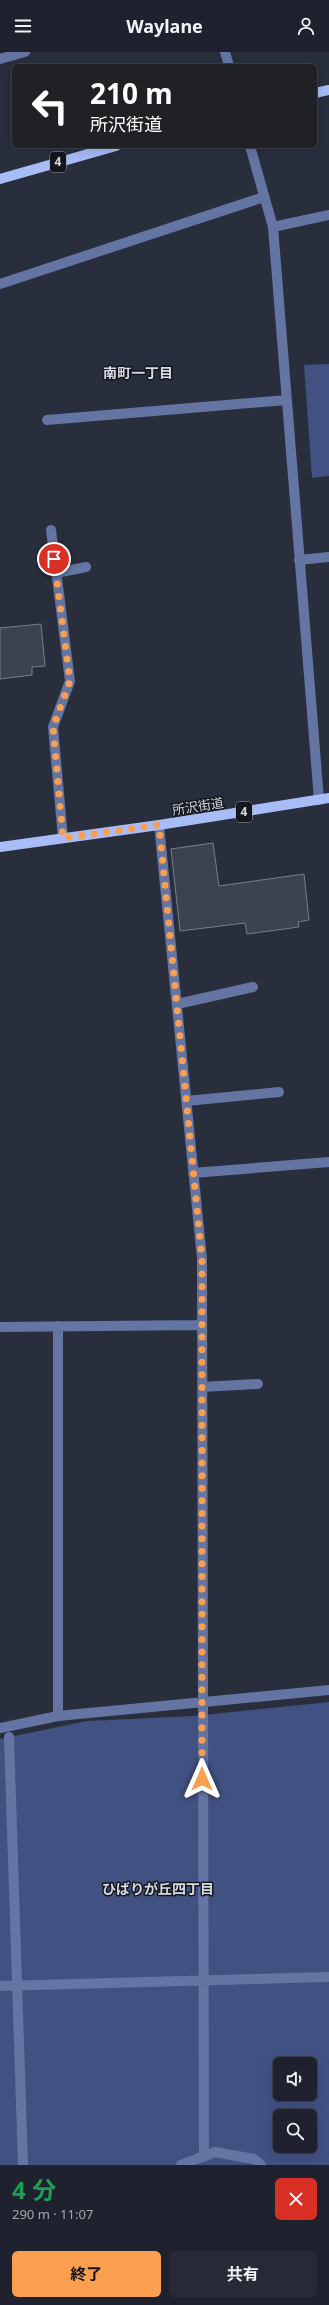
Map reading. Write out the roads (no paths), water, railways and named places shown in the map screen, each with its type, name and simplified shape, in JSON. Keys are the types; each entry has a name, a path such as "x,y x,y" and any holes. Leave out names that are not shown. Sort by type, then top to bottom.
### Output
{"main road":[{"path":"317,93 329,90"},
{"name":"4","path":"0,179 109,148"},
{"name":"所沢街道","path":"0,847 159,825 324,799"}],"street":[{"path":"0,59 25,52"},
{"path":"225,52 228,64"},
{"path":"251,148 273,227 299,560 324,799"},
{"path":"0,284 264,197"},
{"path":"273,227 329,215"},
{"path":"46,420 286,400"},
{"path":"51,530 70,681 53,727 63,838"},
{"path":"299,560 329,557"},
{"path":"56,573 86,567"},
{"path":"159,825 202,1259 204,2157"},
{"path":"177,1004 253,987"},
{"path":"186,1101 279,1092"},
{"path":"193,1173 329,1162"},
{"path":"0,1327 202,1324"},
{"path":"58,1326 58,1716"},
{"path":"202,1387 258,1384"},
{"path":"0,1728 58,1716 329,1690"},
{"path":"9,1737 23,2165"},
{"path":"0,1986 203,1979 329,1977"},
{"path":"182,2165 215,2152 254,2159 261,2165"}],"district":[{"name":"南町一丁目","path":"138,373"},
{"name":"ひばりが丘四丁目","path":"158,1889"}]}
